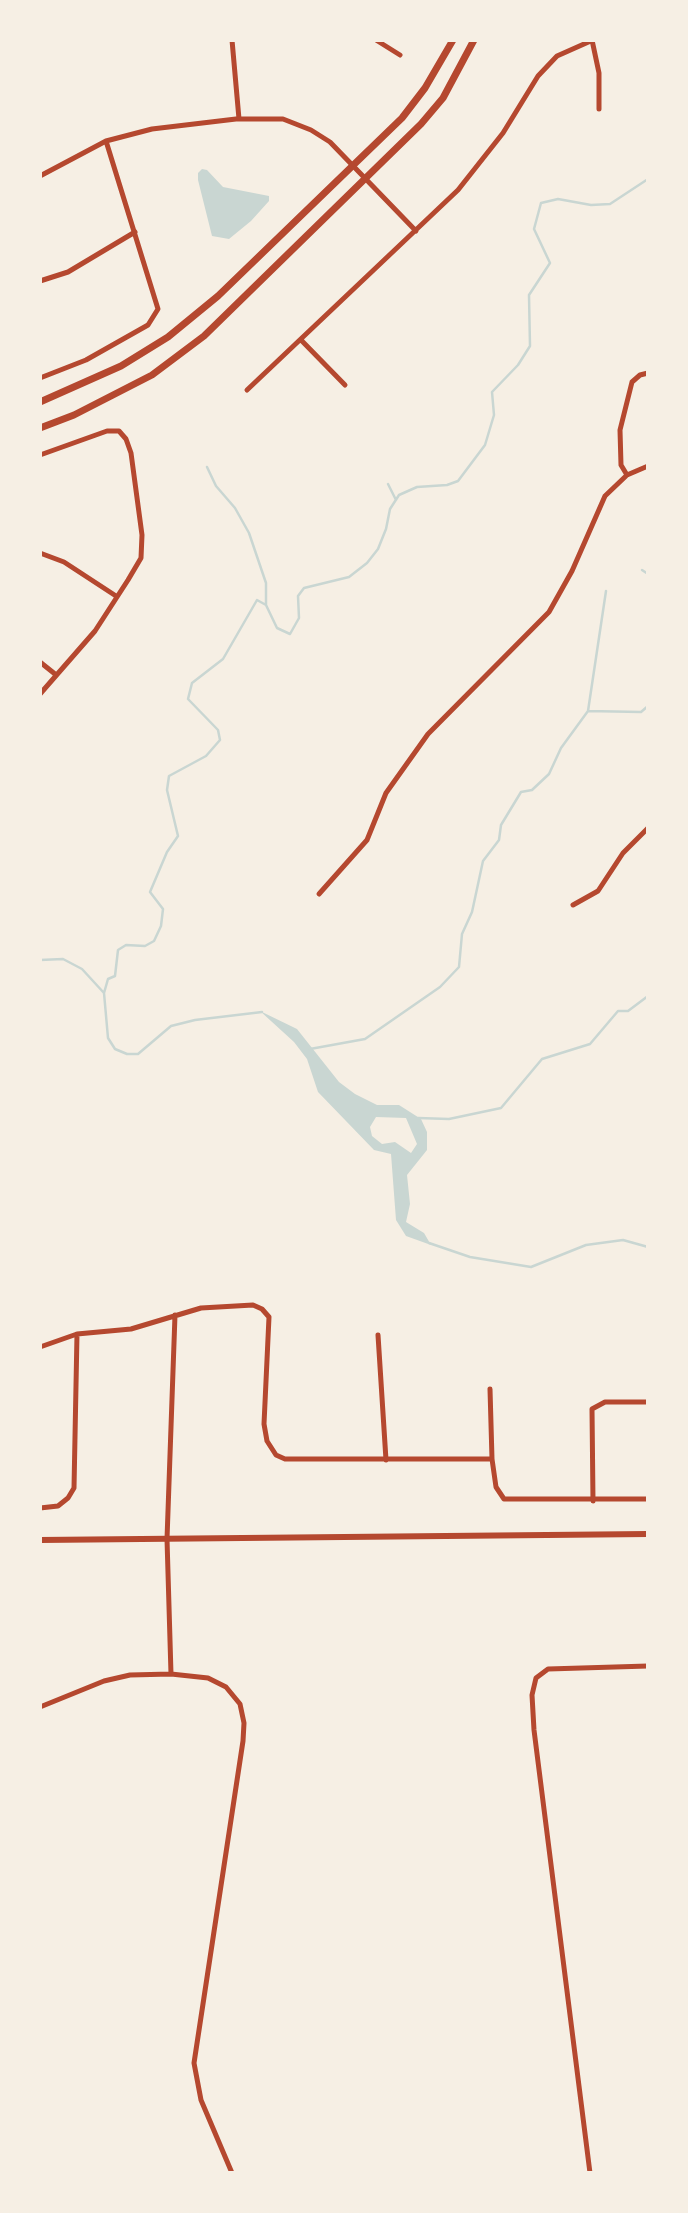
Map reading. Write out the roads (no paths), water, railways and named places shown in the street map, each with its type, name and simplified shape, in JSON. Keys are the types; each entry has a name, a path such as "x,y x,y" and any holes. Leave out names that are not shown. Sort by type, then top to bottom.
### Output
{"main road":[{"path":"40,402 96,378 168,337 218,296 402,118 425,88 453,40"},
{"path":"40,428 117,395 180,356 223,319 404,143 443,98 474,40"}],"street":[{"path":"232,40 239,119"},
{"path":"376,40 400,55"},
{"path":"247,390 458,190 487,156 538,76 557,56 592,40 599,73 599,109"},
{"path":"40,176 106,141 152,129 271,118 301,125 330,142 416,231"},
{"path":"40,378 86,359 148,326 158,309 106,141"},
{"path":"40,281 68,272 135,232"},
{"path":"301,340 345,385"},
{"path":"627,475 621,465 620,430 632,382 640,375 648,373"},
{"path":"40,456 107,431 119,431 126,439 142,535 141,558 116,597 94,631 40,694"},
{"path":"319,894 367,840 386,793 421,743 549,612 572,571 600,504 627,475 648,466"},
{"path":"40,553 64,562 116,597"},
{"path":"40,662 55,674"},
{"path":"573,905 598,891 624,853 648,828"},
{"path":"40,1347 77,1334 131,1329 201,1308 253,1305 262,1309 269,1317 264,1424 267,1441 276,1455 285,1460 492,1459"},
{"path":"171,1674 167,1539 175,1315"},
{"path":"40,1508 58,1506 68,1498 74,1488 77,1334"},
{"path":"378,1335 386,1460"},
{"path":"490,1389 492,1459 497,1491 504,1499 648,1499"},
{"path":"593,1501 592,1409 605,1402 648,1402"},
{"path":"40,1540 648,1534"},
{"path":"590,2173 533,1726 532,1695 536,1678 548,1670 648,1666"},
{"path":"40,1706 104,1681 130,1675 171,1674 208,1678 226,1687 240,1704 244,1723 194,2063 201,2101 232,2173"}],"waterway":[{"path":"207,467 216,486 235,508 249,533 266,583 266,605 277,628 290,634 299,618 298,596 304,588 349,577 367,563 378,549 390,509 399,495 417,487 447,485 458,481 485,445 494,415 492,392 518,365 530,346 529,295 550,263 534,229 541,203 558,199 591,205 610,204 648,179"},
{"path":"388,484 396,500"},
{"path":"642,570 648,574"},
{"path":"310,1049 365,1039 440,987 459,967 462,934 472,912 483,861 499,840 501,825 521,792 532,790 549,774 561,748 588,711 606,591"},
{"path":"262,1012 195,1020 171,1026 138,1054 127,1054 115,1049 108,1038 104,993 108,979 115,976 118,950 126,945 145,946 154,941 161,926 163,909 150,892 167,852 178,836 167,790 169,776 206,756 220,740 218,730 188,699 192,683 223,659 257,600 266,605"},
{"path":"588,711 641,712 648,706"},
{"path":"40,960 63,959 82,969 104,993"},
{"path":"418,1118 449,1119 501,1108 542,1059 590,1044 618,1011 628,1011 648,996"},
{"path":"429,1243 470,1257 531,1267 586,1245 623,1240 648,1247"}]}
